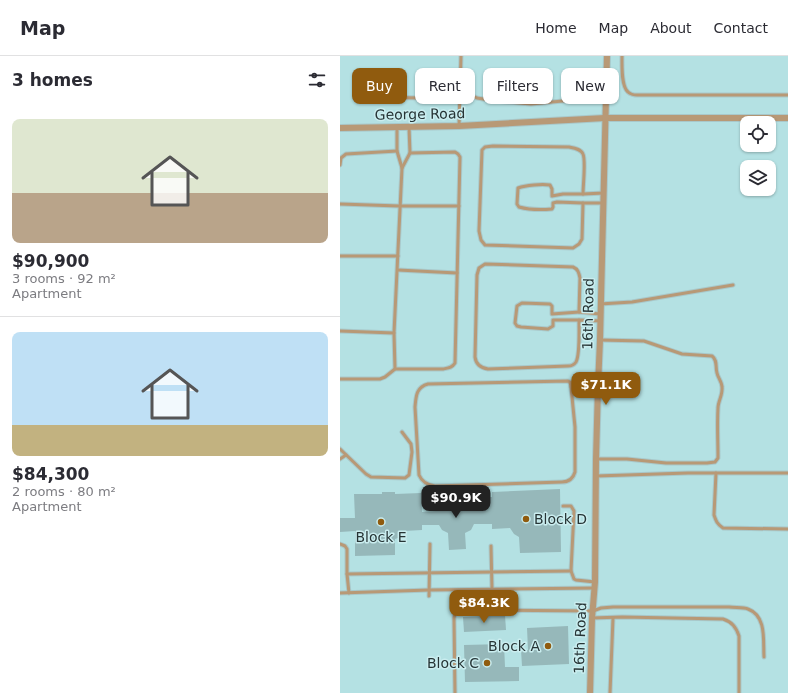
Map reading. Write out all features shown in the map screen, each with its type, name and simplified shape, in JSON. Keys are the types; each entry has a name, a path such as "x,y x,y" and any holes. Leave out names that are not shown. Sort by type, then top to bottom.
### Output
{"street":[{"name":"16th Road","path":"590,693 592,618 595,585 596,459 601,321 600,304 607,56"},
{"name":"George Road","path":"340,128 459,126 605,118 788,118"}],"lane":[{"path":"461,68 462,56"},
{"path":"622,56 623,77 626,88 628,92 638,95 788,94"},
{"path":"475,97 495,101 531,104 561,101"},
{"path":"459,126 460,104"},
{"path":"395,369 394,333 402,168 396,151 397,127"},
{"path":"402,168 410,153 409,127"},
{"path":"583,194 584,156 578,149 569,147 493,146 485,147 482,150 480,231 481,240 485,245 575,247 582,240 583,203"},
{"path":"340,165 341,158 346,154 396,151"},
{"path":"340,379 380,379 395,369 450,368 455,363 460,157 455,152 410,153"},
{"path":"547,185 551,187 552,203 552,209 537,210 519,207 517,204 518,188 547,185"},
{"path":"552,196 563,194 604,193"},
{"path":"552,203 603,203"},
{"path":"340,204 459,206"},
{"path":"340,256 398,256"},
{"path":"578,320 578,356 573,365 488,369 481,367 476,361 477,275 478,270 485,264 568,266 576,268 579,272 580,278 579,312"},
{"path":"398,270 457,274"},
{"path":"600,304 632,302 733,285"},
{"path":"522,303 550,304 552,306 553,320 553,326 548,329 517,326 515,323 517,306 522,303"},
{"path":"552,314 579,312 601,314"},
{"path":"553,320 601,321"},
{"path":"340,331 394,333"},
{"path":"596,459 627,459 666,464 707,464 715,462 718,458 718,406 722,388 722,384 717,373 716,362 712,356 682,354 644,341 600,340"},
{"path":"570,383 575,427 575,472 571,480 562,482 434,486 429,485 421,478 416,403 418,390 424,385 568,381 570,383 598,383"},
{"path":"571,387 598,383"},
{"path":"340,449 371,477 405,478 409,475 412,452 410,444 402,432"},
{"path":"340,459 346,454"},
{"path":"716,473 714,515 718,525 723,528 788,528"},
{"path":"596,476 788,473"},
{"path":"563,506 571,506 574,511 572,571 575,580 595,585"},
{"path":"340,544 345,546 347,549 349,592"},
{"path":"429,596 430,544"},
{"path":"491,546 492,589"},
{"path":"347,574 572,571"},
{"path":"340,593 595,585"},
{"path":"455,693 454,614 461,610 593,611 601,608 613,607 729,607 748,609 759,617 762,623 764,657"},
{"path":"592,618 723,619 729,621 736,629 739,636 739,693"},
{"path":"610,693 613,618"}],"shaded area":[{"path":"340,56 788,56 788,693 340,693"}],"building":[{"path":"560,489 561,552 520,553 519,537 514,534 510,528 492,529 492,524 474,524 471,530 465,533 466,549 449,550 448,533 442,530 439,525 422,525 422,530 404,531 401,537 395,539 395,555 355,556 355,531 340,532 340,518 355,518 354,494 382,494 382,492 395,492 395,494 421,493 422,512 436,511 436,497 447,497 447,491 465,491 465,498 492,497 492,492"},
{"path":"505,615 506,630 464,632 463,617"},
{"name":"Block A","path":"568,626 569,664 522,666 521,650 528,650 527,628"},
{"name":"Block C","path":"504,644 505,667 519,667 519,681 465,682 464,645"}],"place":[{"name":"Block D","path":"526,519"},
{"name":"Block E","path":"381,522"},
{"name":"Block A","path":"548,646"},
{"name":"Block C","path":"487,663"}]}
